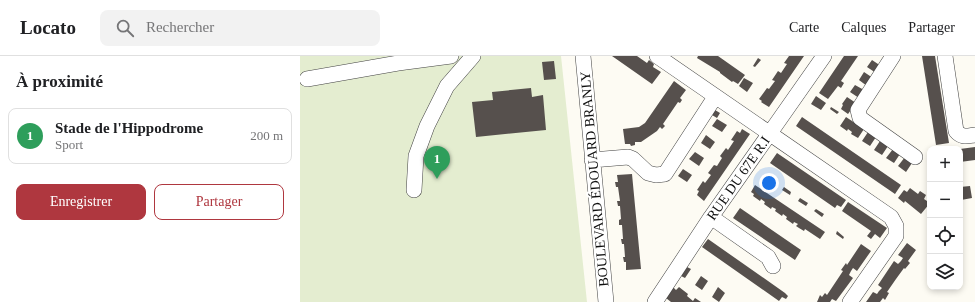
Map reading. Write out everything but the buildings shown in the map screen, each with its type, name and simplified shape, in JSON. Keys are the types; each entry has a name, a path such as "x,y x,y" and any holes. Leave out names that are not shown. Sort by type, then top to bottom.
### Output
{"street":[{"path":"307,79 398,63 451,56"},
{"path":"414,190 416,156 427,126 448,86 473,56"},
{"name":"BOULEVARD ÉDOUARD BRANLY","path":"582,56 592,160 610,302"},
{"path":"657,56 891,217 896,226 896,236 850,302"},
{"name":"RUE DU 67E R.I","path":"655,302 711,218 824,56"},
{"path":"894,56 858,110 858,115 860,118 915,157"},
{"path":"945,56 956,131 964,137 975,135"},
{"path":"592,160 628,157 633,159 648,173 656,175 665,174 715,97"},
{"path":"711,218 768,257 773,266"}],"green space":[{"path":"300,56 561,56 587,302 300,302"}],"place":[{"name":"Stade de l'Hippodrome","path":"437,179"}]}
